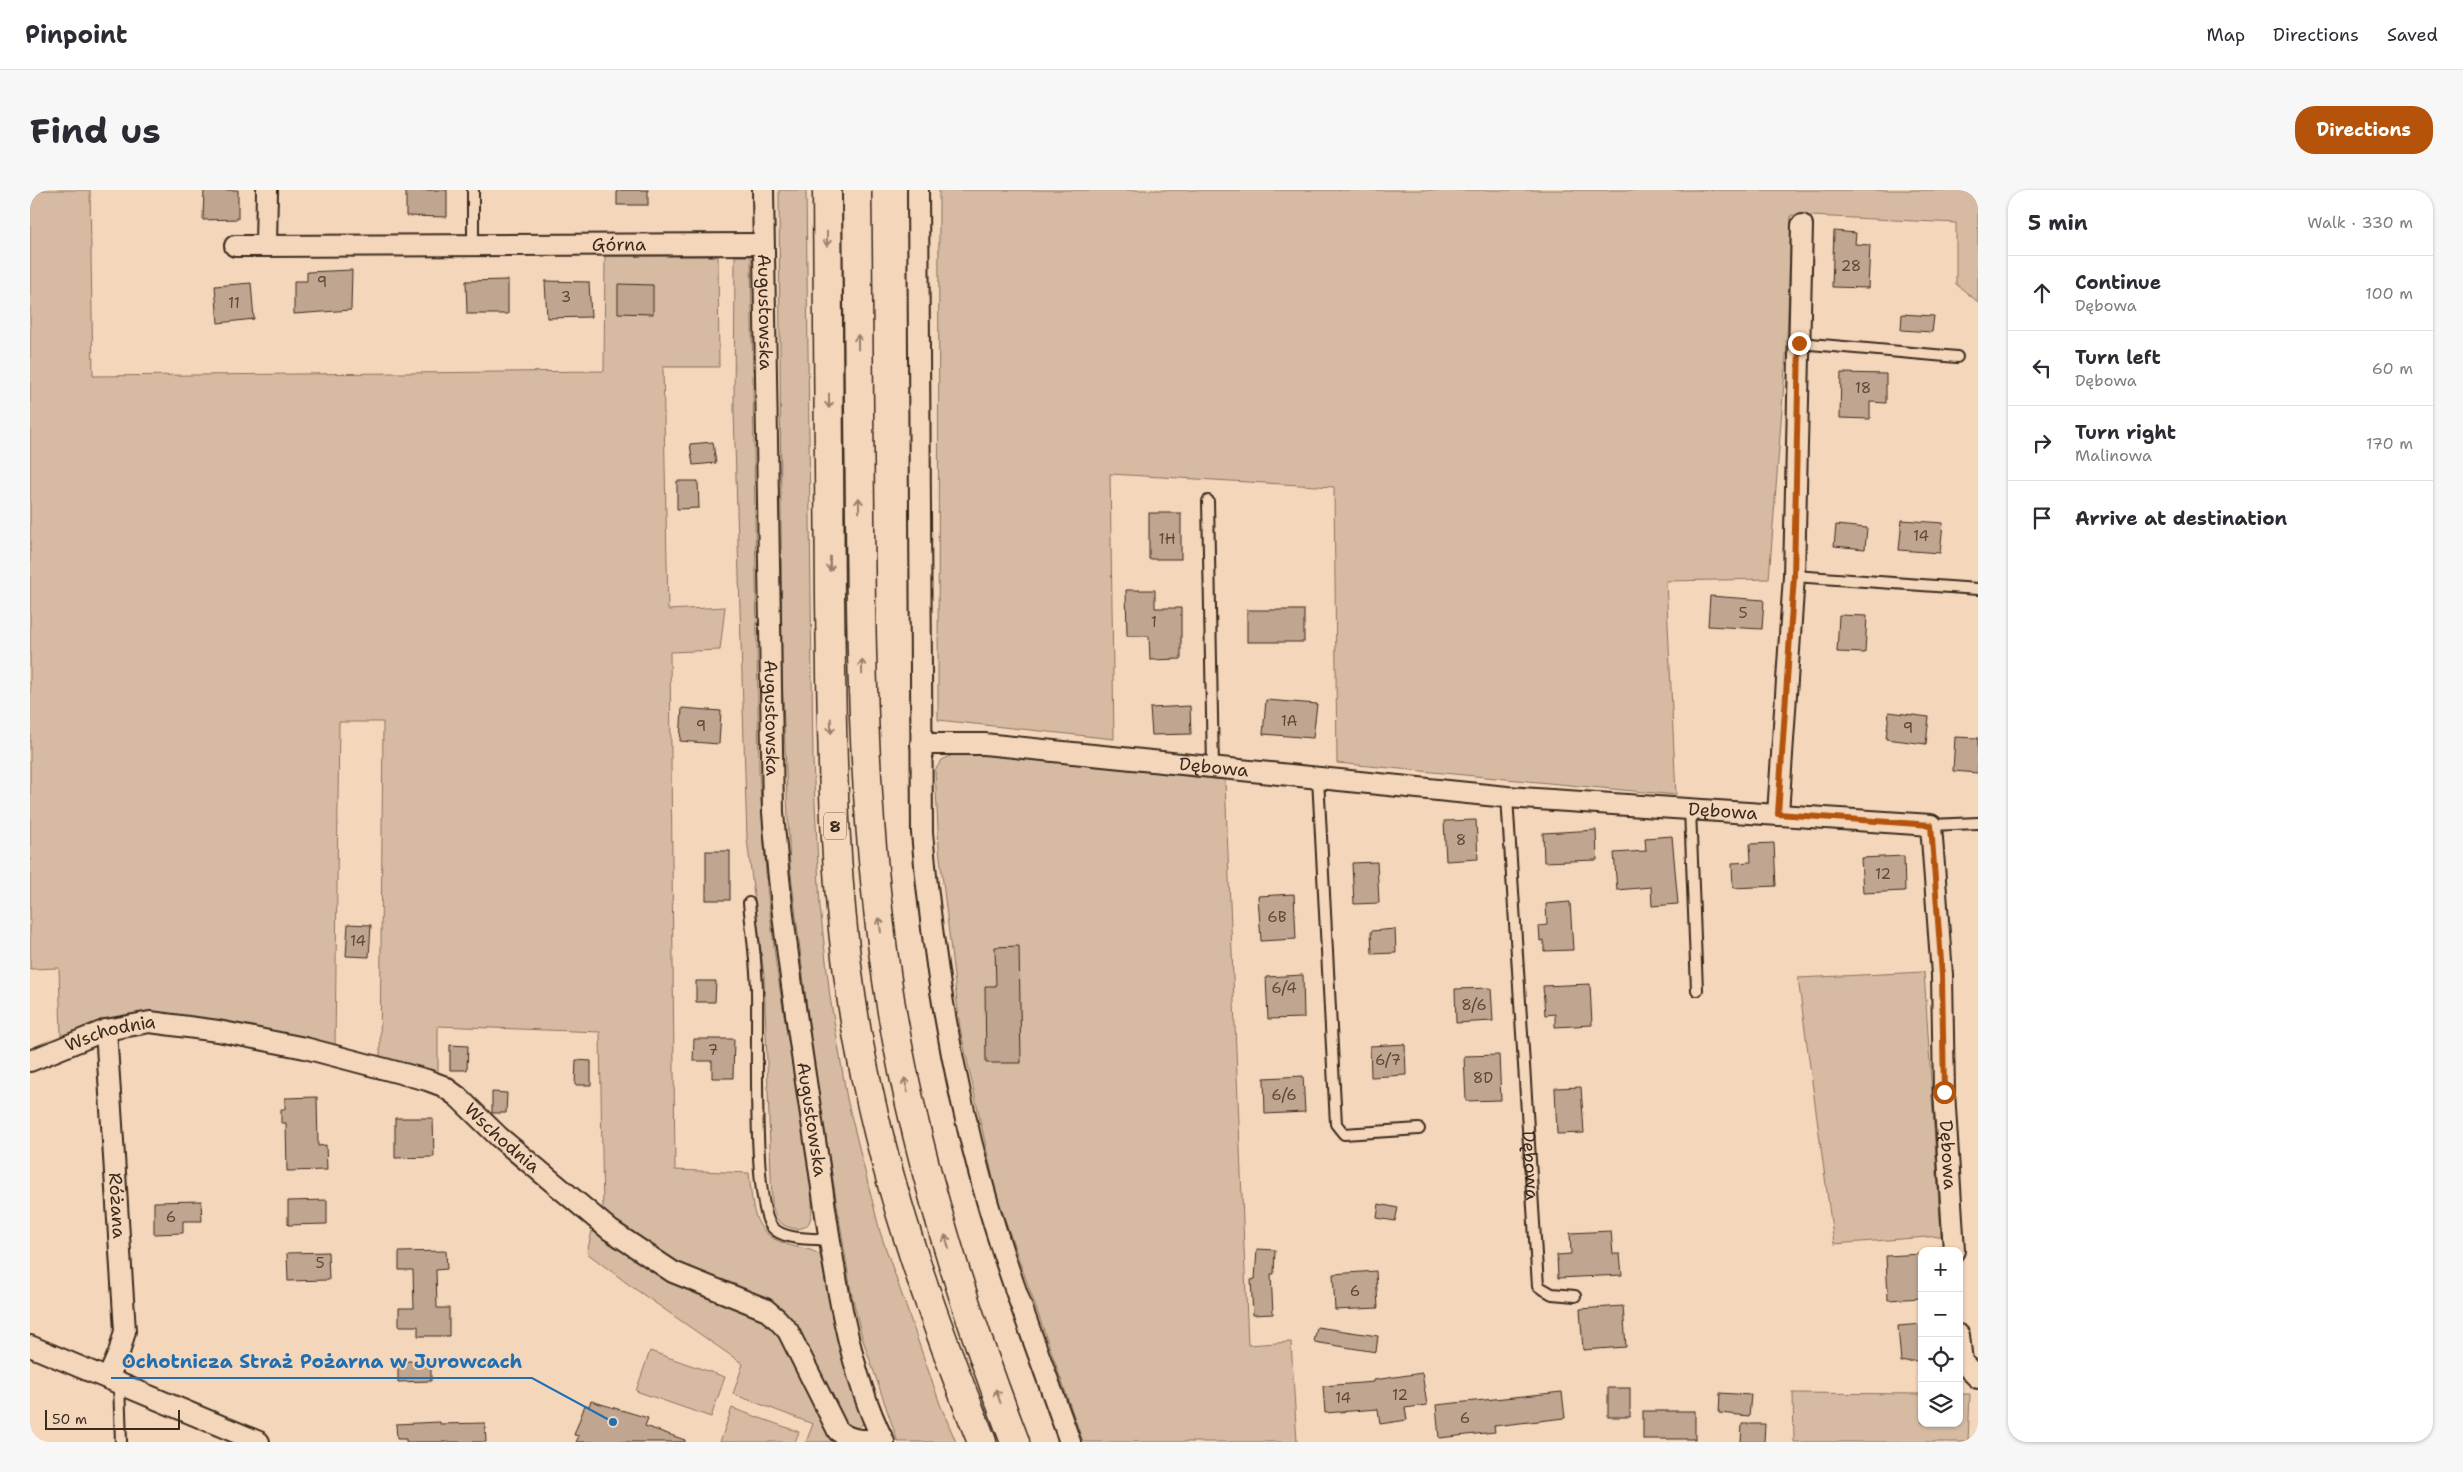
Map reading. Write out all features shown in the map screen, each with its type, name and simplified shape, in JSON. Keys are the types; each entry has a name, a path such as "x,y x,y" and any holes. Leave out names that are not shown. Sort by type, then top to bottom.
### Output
{"highway":[{"name":"8","path":"827,190 831,710 835,819 847,966 868,1089 896,1199 931,1309 982,1442"},
{"name":"8","path":"856,190 860,619 864,742 881,938 902,1064 929,1181 958,1280 1015,1442"}],"street":[{"path":"266,246 267,190"},
{"name":"Augustowska","path":"763,190 773,812 781,910 830,1240 848,1329 863,1390 883,1440"},
{"path":"918,190 922,833 927,898 936,972 948,1040 982,1184 1070,1442"},
{"path":"1778,814 1794,576 1802,225"},
{"name":"Górna","path":"235,246 764,244"},
{"name":"Dębowa","path":"921,744 984,744 1507,797 1931,825 1942,975 1944,1092 1954,1247"},
{"name":"Wschodnia","path":"30,1061 106,1030 150,1022 218,1031 305,1048 427,1080 442,1086 458,1097 499,1137 618,1235 673,1272 765,1308 788,1331 838,1431 848,1438 858,1441 883,1440"},
{"name":"Różana","path":"106,1030 125,1330 113,1381"},
{"path":"1959,1337 1962,1362 1978,1378"},
{"path":"30,1346 259,1442"}],"lane":[{"path":"473,190 473,246"},
{"path":"1799,343 1957,357"},
{"path":"1208,501 1214,768"},
{"path":"1794,576 1978,590"},
{"path":"1318,778 1336,1124 1344,1134 1419,1129"},
{"name":"Dębowa","path":"1507,797 1538,1286 1552,1294 1575,1296"},
{"path":"1690,809 1697,990"},
{"path":"1931,825 1978,824"},
{"path":"750,902 757,988 758,1148 764,1208 771,1227 779,1233 830,1240"},
{"path":"113,1381 121,1442"}],"shaded area":[{"path":"30,190 90,190 93,376 604,371 605,256 718,256 719,367 663,367 668,610 725,607 720,650 670,652 675,1170 749,1173 753,1206 760,1225 766,1232 774,1239 820,1255 834,1324 863,1419 861,1426 854,1428 845,1425 796,1325 785,1314 772,1304 742,1290 681,1267 652,1249 603,1213 600,1032 438,1026 438,1074 380,1059 383,722 339,722 335,1047 289,1035 151,1012 105,1019 61,1036 59,968 30,969"},
{"path":"779,190 806,190 813,761 820,907 830,997 847,1099 880,1232 940,1404 956,1442 898,1442 862,1337 851,1291 813,1058 790,866 782,677"},
{"path":"939,190 1978,190 1978,302 1956,284 1956,223 1791,215 1787,343 1769,579 1666,581 1676,795 1337,763 1334,487 1110,474 1114,739 938,720"},
{"path":"735,256 751,256 759,772 767,887 776,964 812,1188 810,1220 808,1224 800,1228 789,1227 780,1222 776,1217 772,1204 764,976 747,839 734,411"},
{"path":"959,752 1225,780 1248,1345 1291,1342 1297,1442 1083,1442 997,1197 960,1028 939,848 935,770 942,760"},
{"path":"1924,972 1941,1236 1834,1244 1798,978"},
{"path":"592,1231 669,1279 763,1319 776,1330 837,1442 806,1442 813,1424 733,1394 743,1364 587,1253"},
{"path":"650,1351 725,1377 711,1417 636,1391"},
{"path":"1793,1393 1918,1394 1918,1427 1963,1427 1963,1394 1970,1394 1968,1442 1794,1442"},
{"path":"732,1408 799,1432 795,1442 720,1442"}],"building":[{"path":"204,190 238,190 238,219 203,220"},
{"path":"406,190 447,190 447,217 406,216"},
{"path":"617,190 648,190 648,205 617,205"},
{"path":"1834,231 1856,233 1855,244 1870,245 1868,288 1832,287"},
{"path":"352,270 351,310 294,314 294,281 307,281 307,272"},
{"path":"508,280 508,314 467,314 466,281"},
{"path":"545,281 589,282 591,317 547,318"},
{"path":"251,283 254,319 218,323 215,286"},
{"path":"618,284 653,285 653,314 618,313"},
{"path":"1902,314 1934,316 1932,332 1901,330"},
{"path":"1841,373 1886,374 1886,403 1870,402 1870,419 1840,418"},
{"path":"713,442 716,463 693,465 690,444"},
{"path":"677,481 698,481 699,508 677,509"},
{"path":"1149,513 1181,513 1181,559 1149,559"},
{"path":"1902,520 1943,523 1940,553 1899,550"},
{"path":"1836,525 1867,528 1865,549 1834,546"},
{"path":"1126,590 1155,590 1155,608 1181,608 1181,659 1150,660 1149,636 1127,636"},
{"path":"1710,596 1764,600 1762,629 1708,626"},
{"path":"1247,610 1304,610 1304,642 1247,642"},
{"path":"1839,615 1867,616 1865,653 1837,652"},
{"path":"1266,700 1317,704 1313,738 1263,734"},
{"path":"1190,706 1191,734 1152,735 1150,708"},
{"path":"682,708 721,711 719,744 680,741"},
{"path":"1889,712 1929,717 1926,744 1886,739"},
{"path":"1955,737 1978,738 1978,773 1953,771"},
{"path":"1476,820 1478,859 1446,861 1444,821"},
{"path":"1596,830 1597,860 1544,862 1543,833"},
{"path":"1672,836 1678,904 1652,906 1651,887 1617,890 1614,853 1646,851 1645,838"},
{"path":"1774,843 1776,886 1733,888 1732,863 1751,862 1750,844"},
{"path":"706,851 730,851 730,900 706,900"},
{"path":"1904,856 1905,891 1863,893 1861,858"},
{"path":"1377,862 1379,903 1354,904 1352,863"},
{"path":"1294,894 1296,939 1261,941 1258,896"},
{"path":"1570,902 1573,950 1544,951 1544,940 1540,941 1539,926 1547,925 1546,904"},
{"path":"348,924 371,925 369,957 346,956"},
{"path":"1395,929 1396,953 1372,954 1371,931"},
{"path":"1019,946 1021,1063 986,1063 985,986 996,986 995,947"},
{"path":"1303,975 1304,1018 1268,1019 1266,977"},
{"path":"696,981 716,981 715,1002 696,1002"},
{"path":"1590,984 1592,1025 1555,1027 1555,1014 1545,1015 1543,986"},
{"path":"1491,988 1493,1021 1456,1023 1455,989"},
{"path":"694,1039 734,1039 733,1078 712,1078 712,1061 693,1061"},
{"path":"1405,1044 1406,1075 1371,1077 1370,1046"},
{"path":"450,1045 468,1046 467,1070 450,1070"},
{"path":"1499,1055 1501,1100 1466,1101 1464,1056"},
{"path":"576,1060 591,1061 591,1085 575,1085"},
{"path":"1303,1076 1305,1112 1265,1114 1264,1078"},
{"path":"1581,1087 1584,1133 1557,1134 1555,1088"},
{"path":"492,1092 507,1093 506,1113 492,1113"},
{"path":"317,1097 318,1146 326,1145 327,1170 287,1171 286,1123 281,1123 281,1109 285,1109 285,1098"},
{"path":"395,1118 433,1118 434,1157 395,1158"},
{"path":"327,1200 327,1224 288,1225 288,1201"},
{"path":"201,1201 202,1221 183,1221 183,1233 154,1234 154,1202"},
{"path":"1379,1204 1398,1208 1395,1221 1377,1218"},
{"path":"1611,1231 1613,1254 1620,1254 1622,1275 1558,1278 1557,1255 1571,1254 1570,1233"},
{"path":"1257,1249 1275,1250 1274,1274 1271,1274 1273,1314 1253,1315 1251,1280 1255,1279"},
{"path":"446,1251 447,1269 436,1270 437,1308 449,1308 449,1336 418,1336 418,1326 399,1326 399,1308 414,1308 413,1270 399,1270 399,1252"},
{"path":"328,1252 329,1280 288,1281 287,1253"},
{"path":"1918,1254 1918,1298 1888,1300 1886,1256"},
{"path":"1376,1271 1378,1308 1335,1310 1333,1274"},
{"path":"1623,1306 1626,1347 1583,1350 1580,1309"},
{"path":"1918,1324 1918,1360 1901,1362 1898,1326"},
{"path":"1317,1327 1378,1336 1376,1352 1314,1342"},
{"path":"398,1361 431,1361 431,1381 398,1382"},
{"path":"1422,1373 1427,1405 1405,1408 1407,1420 1380,1424 1378,1409 1325,1413 1323,1386 1374,1382 1374,1380"},
{"path":"1608,1388 1630,1388 1630,1417 1608,1417"},
{"path":"1562,1392 1565,1418 1494,1426 1495,1432 1439,1438 1436,1405"},
{"path":"1720,1393 1751,1395 1749,1416 1719,1413"},
{"path":"591,1401 648,1418 645,1426 685,1440 685,1442 576,1442 579,1436 574,1435 585,1405 589,1406"},
{"path":"1643,1411 1695,1411 1695,1439 1643,1439"},
{"path":"440,1422 440,1424 485,1423 486,1442 406,1442 406,1439 397,1439 396,1424"},
{"path":"1742,1424 1765,1424 1764,1442 1741,1442"}],"place":[{"name":"Ochotnicza Straż Pożarna w Jurowcach","path":"613,1422"}],"route":[{"path":"1799,343 1794,576 1778,814 1931,825 1942,975 1944,1092"}]}
